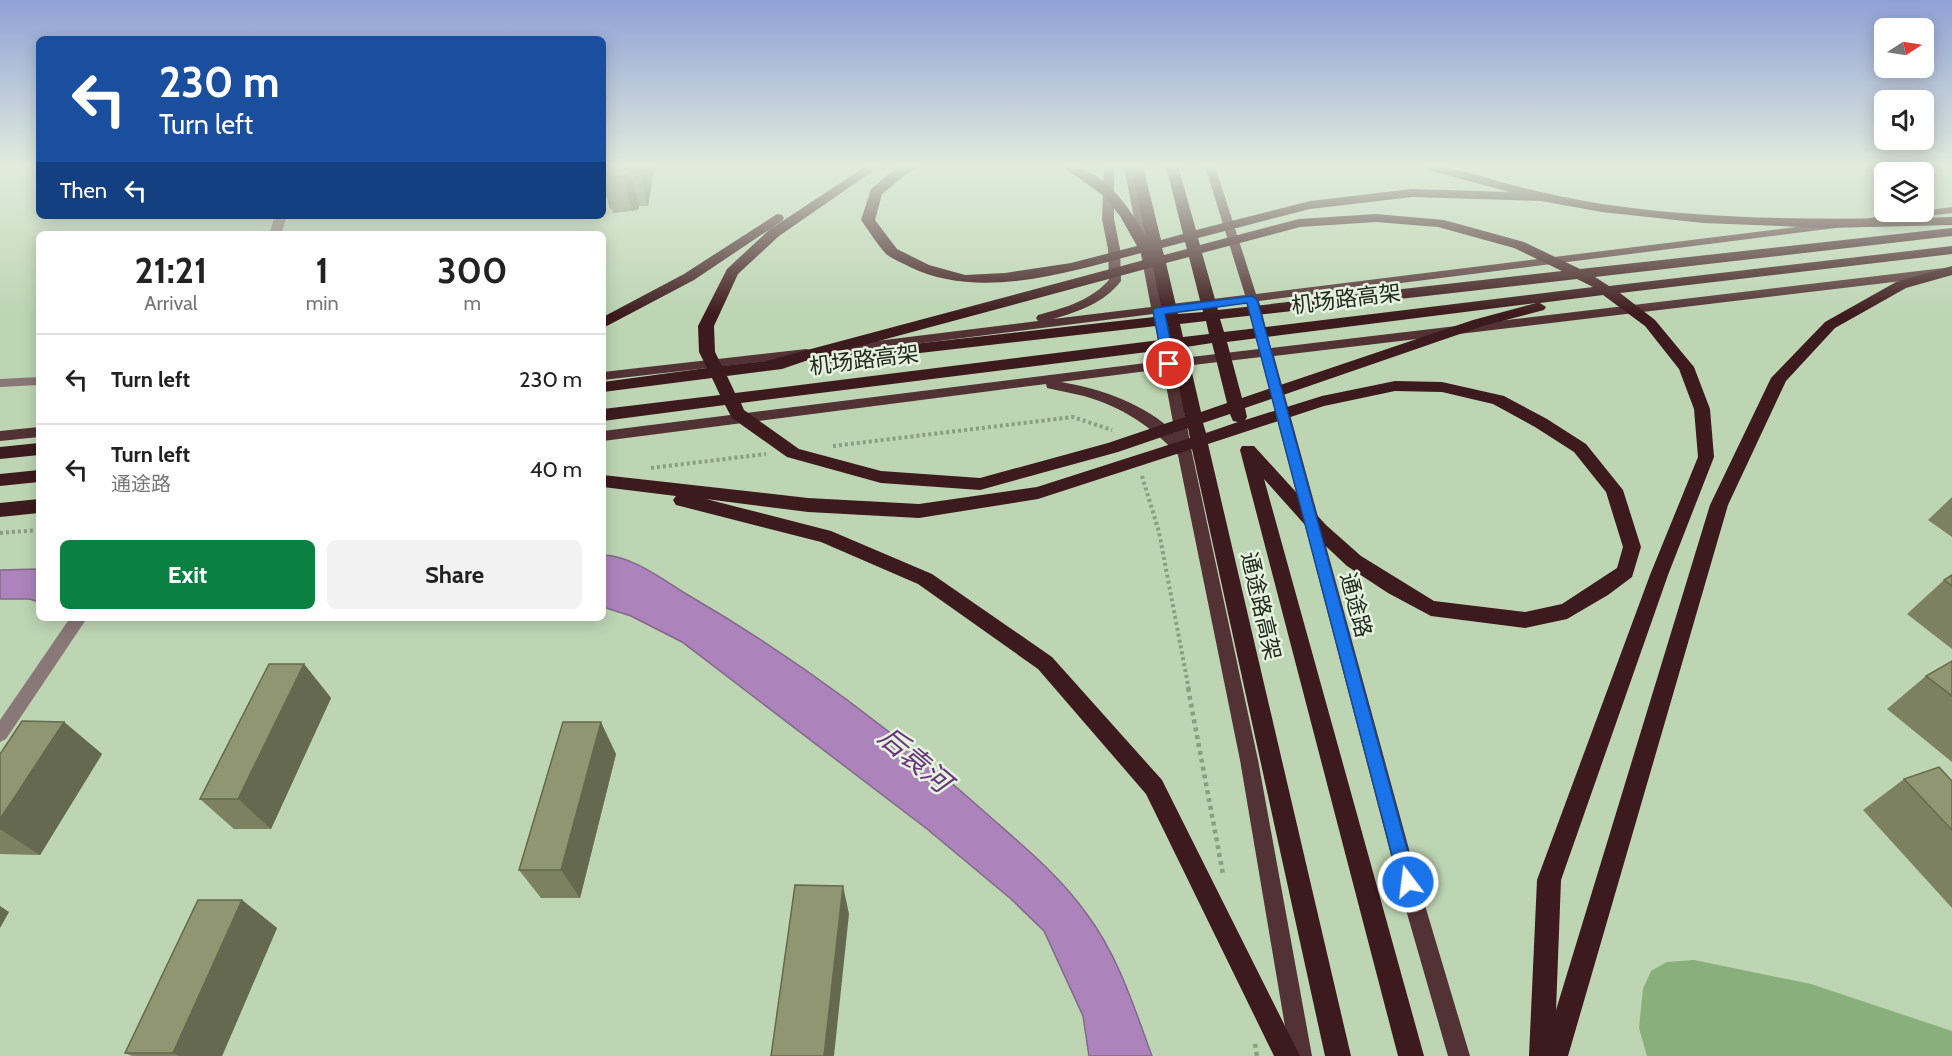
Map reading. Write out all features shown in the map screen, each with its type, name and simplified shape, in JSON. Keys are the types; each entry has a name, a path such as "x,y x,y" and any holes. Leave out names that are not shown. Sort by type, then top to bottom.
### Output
{"highway":[{"path":"606,320 688,277 781,215"},
{"path":"800,215 774,233 732,272 706,326 707,352 738,414 793,453 881,477 980,484 1112,448 1479,323 1533,309 1571,294"},
{"path":"869,215 868,220 892,252 924,268 965,279 1005,278 1071,267 1274,215"},
{"path":"1129,215 1165,288"},
{"name":"通途路高架","path":"1148,215 1338,1056"},
{"name":"通途路高架","path":"1185,215 1411,1056"},
{"path":"1669,215 1703,219 1827,224 1952,221"},
{"path":"770,365 1299,223 1376,218 1439,223 1519,245 1596,282 1650,323 1686,367 1702,409 1706,457 1659,575 1549,880 1542,1056"},
{"name":"机场路高架","path":"606,387 770,365 1952,232"},
{"name":"机场路高架","path":"606,415 1571,294 1952,250"},
{"path":"1555,1056 1719,505 1779,378 1830,325 1901,285 1952,270"},
{"path":"606,481 808,505 919,511 1038,493 1323,401 1395,386 1442,387 1498,400 1541,423 1580,448 1614,490 1632,548 1625,572 1567,611 1525,620 1431,608 1354,561 1320,530 1248,450"},
{"path":"0,453 36,449"},
{"path":"0,480 36,476"},
{"path":"606,481 825,536 926,579 1045,663 1154,787 1287,1056"},
{"path":"0,510 36,506"}],"main road":[{"path":"1003,330 1088,304 1105,294 1115,281 1116,265 1108,215"},
{"path":"1139,215 1185,453 1249,760 1301,1056"},
{"name":"通途路","path":"1226,215 1252,299 1404,870 1459,1056"},
{"path":"606,376 1159,311 1910,215"},
{"path":"606,436 1169,364 1952,270"},
{"path":"1031,383 1081,389 1110,399 1153,421 1185,453"},
{"path":"0,435 36,432"},
{"path":"0,504 36,500"}],"street":[{"path":"0,383 36,381"},
{"path":"0,734 77,621"}],"path":[{"path":"822,447 1073,417 1113,430 1120,438"},
{"path":"649,468 776,453"},
{"path":"1140,470 1159,532 1223,876"},
{"path":"0,533 36,530"},
{"path":"1254,1038 1257,1056"}],"green space":[{"path":"1694,960 1811,984 1952,1031 1952,1056 1647,1056 1639,1028 1643,989 1651,971 1667,962"}],"water":[{"name":"后袁河","path":"606,555 614,556 647,570 767,644 843,697 952,783 1052,873 1097,929 1132,1000 1152,1056 1089,1056 1083,1016 1044,931 1011,899 927,829 682,642 631,616 606,608"},
{"path":"36,569 36,601 0,599 0,570"}],"building":[{"path":"1952,575 1952,586 1944,580"},
{"path":"1952,661 1952,696 1926,676"},
{"path":"269,664 304,664 238,799 200,799"},
{"path":"22,721 64,722 0,819 0,754"},
{"path":"563,722 601,722 561,870 519,870"},
{"path":"1939,767 1952,781 1952,830 1904,779"},
{"path":"795,885 843,886 824,1056 771,1056"},
{"path":"198,900 242,900 173,1053 125,1053"}],"route":[{"path":"1169,364 1159,311 1252,299 1408,882"}]}
